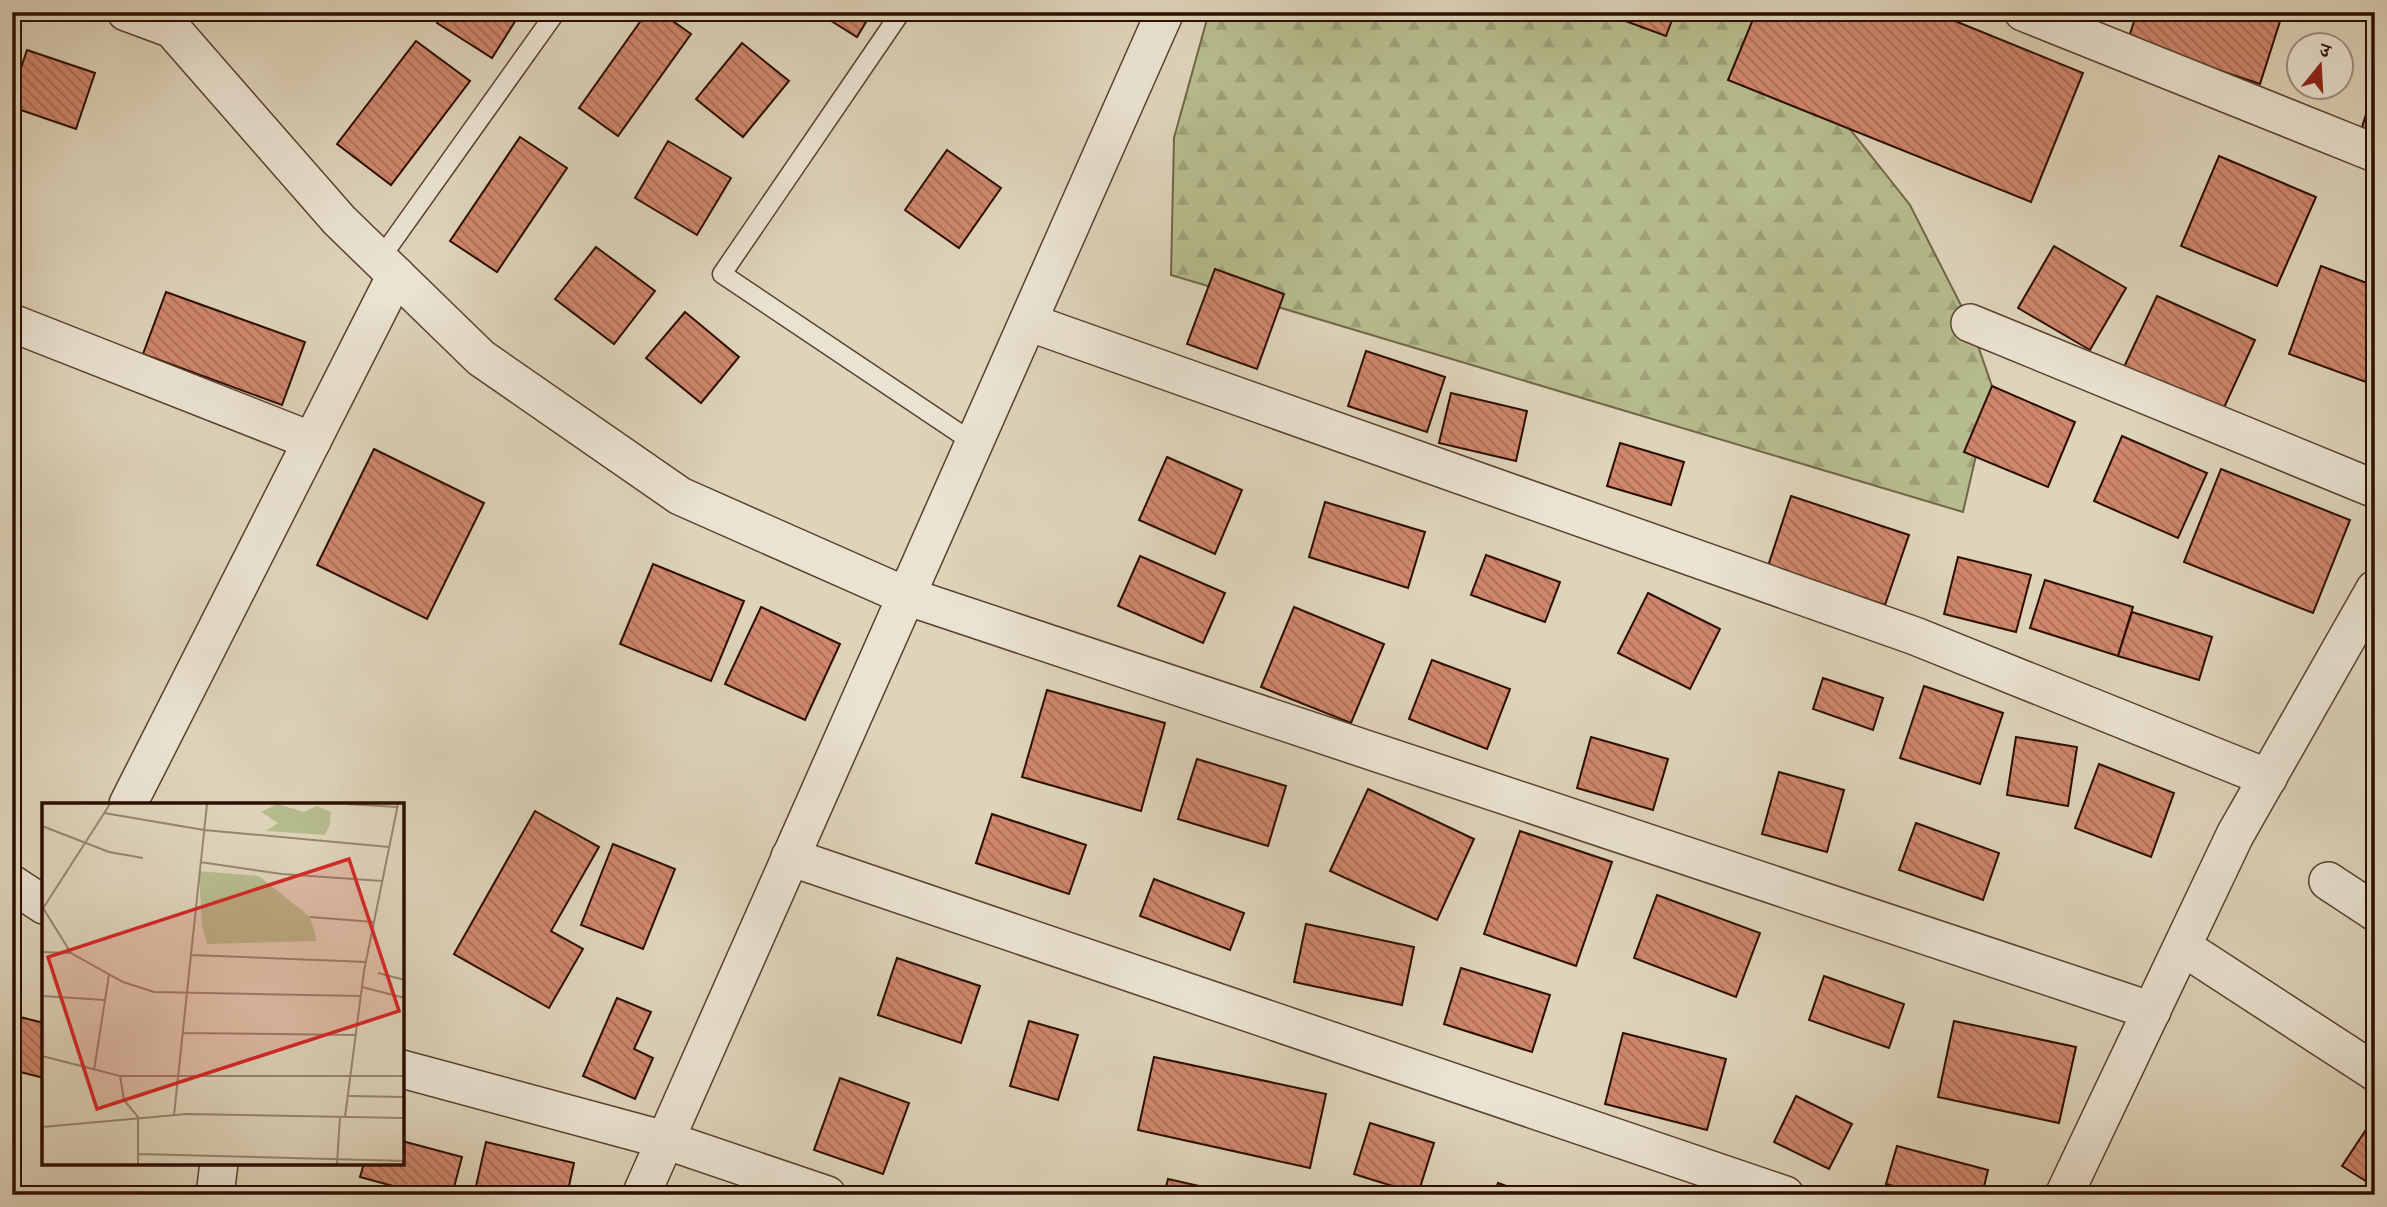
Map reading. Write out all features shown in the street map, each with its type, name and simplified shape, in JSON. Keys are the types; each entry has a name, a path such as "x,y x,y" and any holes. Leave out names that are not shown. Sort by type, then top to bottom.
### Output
{"street":[{"path":"126,12 170,21 340,220 481,358 680,496 906,596 2152,1010"},
{"path":"641,1195 1165,12"},
{"path":"2023,12 2375,153"},
{"path":"129,803 312,441 388,267"},
{"path":"1028,322 1915,636 2268,778"},
{"path":"12,323 312,441"},
{"path":"1970,323 2375,489"},
{"path":"2064,1195 2235,835 2375,589"},
{"path":"790,857 1785,1195"},
{"path":"2328,881 2375,912"},
{"path":"12,884 42,904"},
{"path":"2183,947 2375,1072"},
{"path":"404,1070 665,1140 827,1195"},
{"path":"215,1195 219,1165"}],"lane":[{"path":"388,267 556,12"},
{"path":"901,12 722,274 974,443"}],"green space":[{"path":"1209,12 1762,12 1777,37 1910,205 1970,323 1992,386 1963,512 1171,275 1174,138"}],"building":[{"path":"444,12 521,12 492,58 437,23"},
{"path":"647,12 660,12 691,34 618,136 579,108"},
{"path":"817,12 872,12 857,37"},
{"path":"1601,12 1675,12 1666,36"},
{"path":"1756,12 1933,12 2083,73 2031,202 1728,80"},
{"path":"2137,12 2283,12 2260,84 2128,40"},
{"path":"416,41 470,81 391,185 337,144"},
{"path":"742,43 789,81 743,137 696,99"},
{"path":"27,50 95,73 76,129 12,107 12,95"},
{"path":"2375,87 2375,137 2360,133"},
{"path":"520,137 567,168 497,272 450,241"},
{"path":"668,141 731,178 697,235 635,198"},
{"path":"947,150 1001,188 959,248 905,210"},
{"path":"2219,156 2316,197 2277,286 2181,246"},
{"path":"2054,246 2126,288 2090,350 2018,308"},
{"path":"596,247 655,291 614,344 555,299"},
{"path":"2321,266 2375,286 2375,358 2366,382 2289,354"},
{"path":"1215,269 1284,294 1257,369 1187,344"},
{"path":"166,292 305,342 282,405 143,354"},
{"path":"2157,296 2255,340 2222,412 2124,367"},
{"path":"685,312 739,357 701,403 646,358"},
{"path":"1366,351 1445,377 1427,432 1348,406"},
{"path":"1992,386 2075,422 2048,487 1964,452"},
{"path":"1451,393 1527,411 1516,461 1439,443"},
{"path":"2122,436 2207,473 2178,538 2094,501"},
{"path":"1620,443 1684,462 1671,505 1607,486"},
{"path":"374,449 484,503 427,619 317,565"},
{"path":"1167,457 1242,490 1215,554 1139,520"},
{"path":"2221,469 2350,520 2313,613 2184,562"},
{"path":"1791,496 1909,535 1885,605 1768,566"},
{"path":"1325,502 1425,532 1408,588 1309,557"},
{"path":"1486,555 1560,582 1545,622 1471,595"},
{"path":"1140,556 1225,593 1203,643 1118,606"},
{"path":"1958,557 2031,575 2016,632 1944,614"},
{"path":"653,564 744,601 711,681 620,644"},
{"path":"2045,580 2133,607 2118,656 2030,628"},
{"path":"1648,593 1720,629 1690,689 1618,653"},
{"path":"761,607 840,644 805,720 725,684"},
{"path":"1294,607 1384,644 1351,723 1261,687"},
{"path":"2132,612 2212,637 2199,680 2118,656"},
{"path":"1432,660 1510,689 1487,749 1409,719"},
{"path":"1823,678 1883,698 1873,730 1813,709"},
{"path":"1924,686 2003,713 1980,784 1900,758"},
{"path":"1047,690 1165,723 1141,811 1022,777"},
{"path":"1591,737 1668,759 1653,810 1577,788"},
{"path":"2016,737 2077,747 2068,806 2007,795"},
{"path":"1197,759 1286,786 1268,846 1178,819"},
{"path":"2099,764 2174,793 2151,857 2075,828"},
{"path":"1779,772 1844,790 1827,852 1762,834"},
{"path":"1368,789 1474,839 1437,920 1330,871"},
{"path":"535,811 599,847 551,931 583,949 549,1008 454,954"},
{"path":"992,814 1086,845 1069,894 976,863"},
{"path":"1916,823 1999,853 1983,900 1899,870"},
{"path":"1520,831 1612,862 1576,966 1484,934"},
{"path":"613,844 675,869 643,949 581,925"},
{"path":"1154,879 1244,913 1230,950 1140,916"},
{"path":"1657,895 1760,933 1736,997 1634,958"},
{"path":"1306,924 1414,947 1402,1005 1294,982"},
{"path":"897,958 980,986 961,1043 878,1015"},
{"path":"1461,968 1550,995 1532,1052 1444,1024"},
{"path":"1824,976 1904,1004 1889,1048 1809,1020"},
{"path":"617,998 651,1012 634,1049 653,1058 635,1099 583,1076"},
{"path":"12,1015 42,1022 42,1078 12,1070"},
{"path":"1029,1021 1078,1035 1058,1100 1010,1086"},
{"path":"1954,1021 2076,1047 2059,1123 1938,1097"},
{"path":"1623,1033 1726,1059 1707,1130 1605,1104"},
{"path":"1154,1057 1326,1094 1310,1168 1138,1130"},
{"path":"840,1078 909,1103 883,1174 814,1150"},
{"path":"1796,1096 1852,1124 1829,1169 1774,1142"},
{"path":"2375,1116 2375,1187 2342,1166"},
{"path":"1370,1123 1434,1143 1418,1194 1354,1174"},
{"path":"404,1142 462,1157 452,1195 426,1195 360,1177 363,1165 404,1165"},
{"path":"486,1142 574,1163 567,1195 474,1195"},
{"path":"1897,1146 1988,1170 1982,1195 1926,1195 1886,1184"},
{"path":"1168,1179 1239,1195 1164,1195"},
{"path":"1498,1183 1531,1195 1494,1195"}]}
